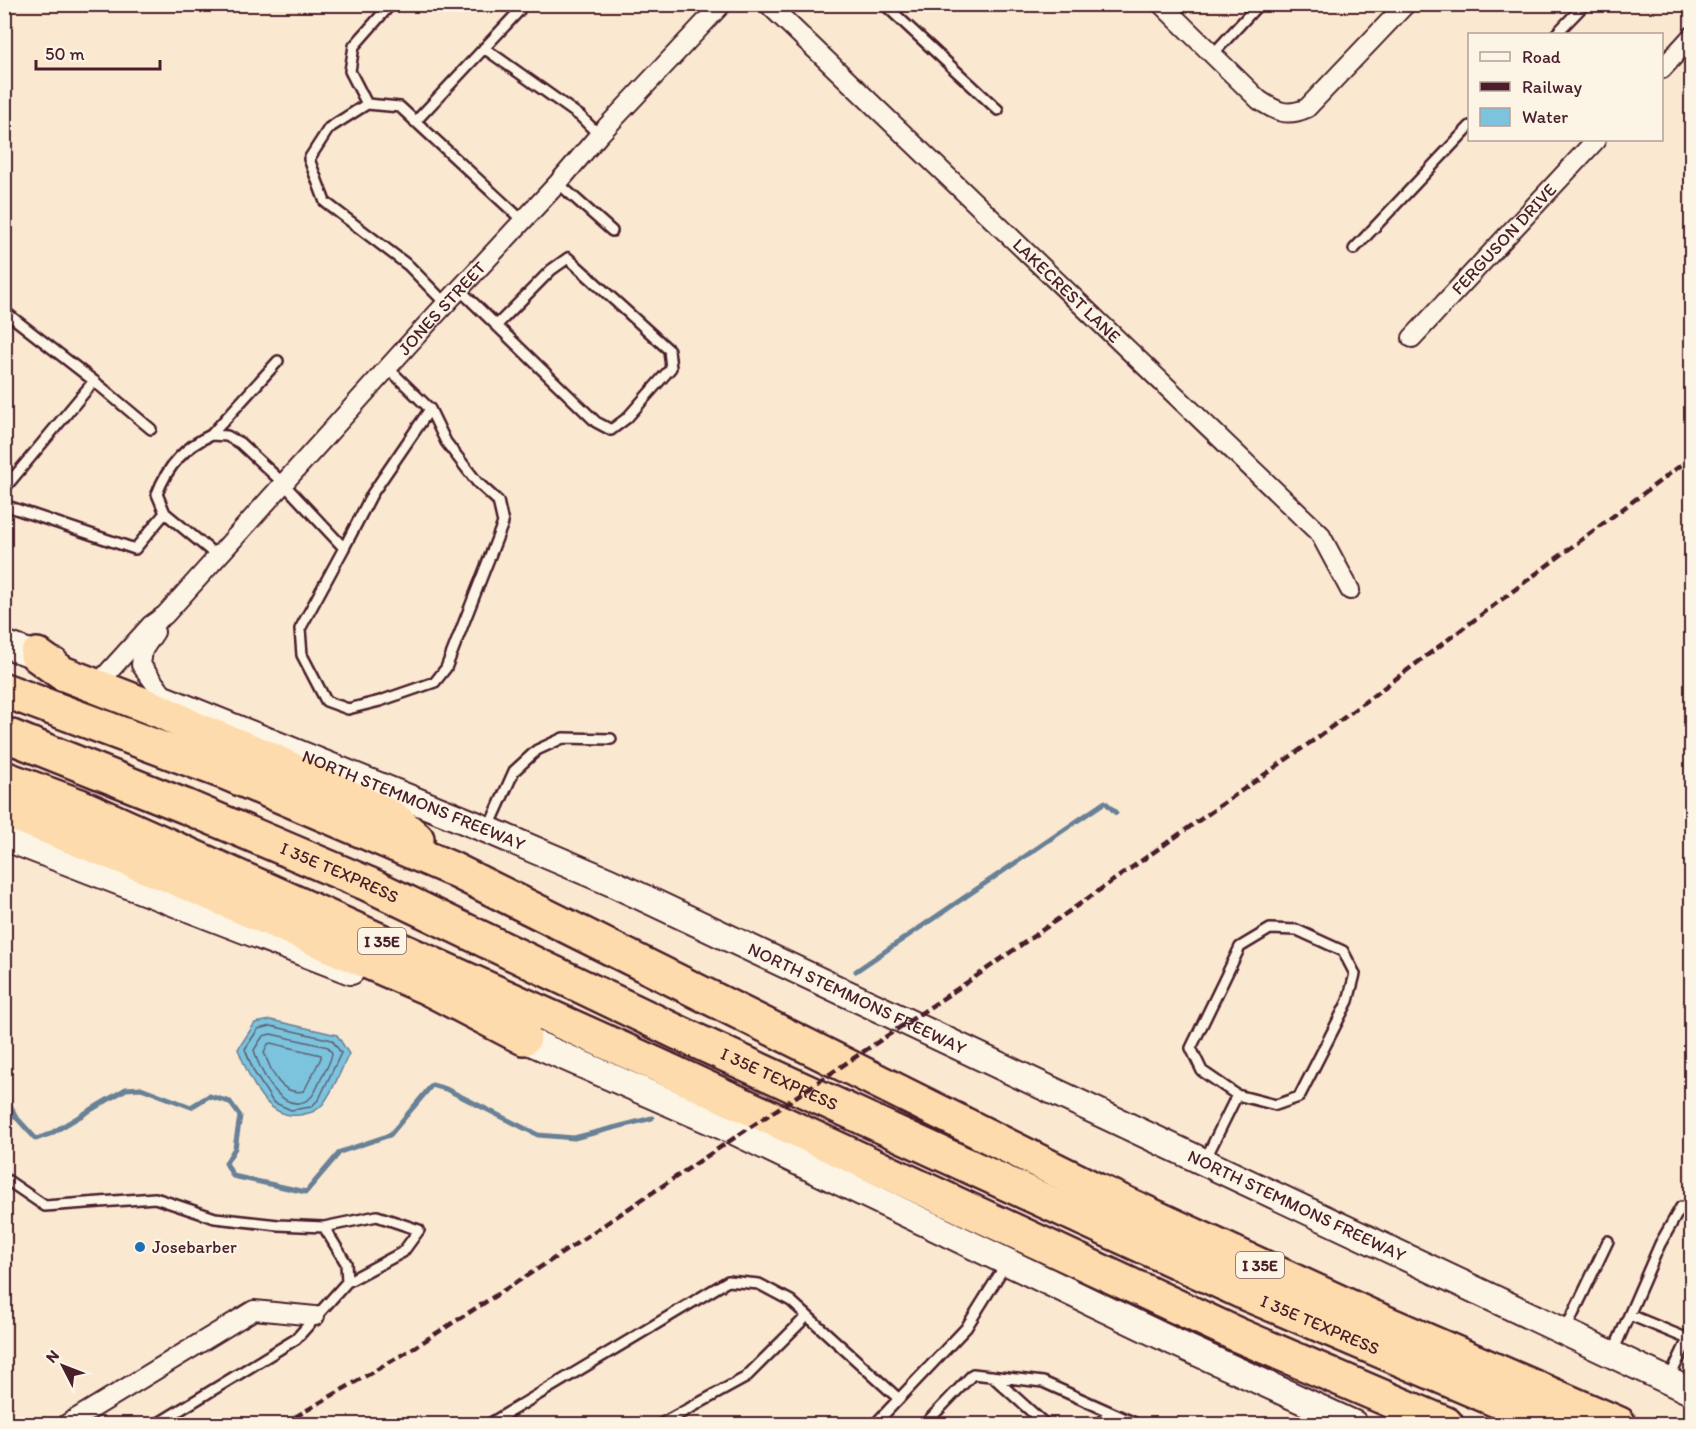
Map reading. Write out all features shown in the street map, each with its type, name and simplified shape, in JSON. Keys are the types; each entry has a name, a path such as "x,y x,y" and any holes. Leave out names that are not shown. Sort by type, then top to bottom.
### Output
{"highway":[{"path":"37,655 62,673 160,711 202,732 259,754 393,819 452,869"},
{"name":"I 35E","path":"4,690 229,774 452,869 1096,1190 1372,1317 1619,1425"},
{"name":"I 35E TEXPRESS","path":"4,734 187,807 368,884 689,1038 1245,1293 1553,1425"},
{"name":"I 35E","path":"4,778 113,820 666,1068 1238,1335 1446,1425"},
{"path":"4,810 170,876 426,987 524,1038"}],"main road":[{"name":"NORTH STEMMONS FREEWAY","path":"4,644 167,700 610,882 1692,1392"},
{"path":"4,837 524,1038 734,1131 1172,1341 1354,1425"}],"street":[{"name":"JONES STREET","path":"167,700 141,665 143,650 165,615 558,183 598,135 722,4"},
{"name":"LAKECREST LANE","path":"768,4 1320,534 1350,590"},
{"path":"1161,4 1259,99 1275,111 1295,113 1307,108 1406,4"},
{"path":"1663,68 1692,36"},
{"name":"FERGUSON DRIVE","path":"1413,338 1595,141"},
{"name":"JONES STREET","path":"103,678 151,625 165,615"},
{"path":"67,1425 254,1310 315,1316"}],"lane":[{"path":"367,104 350,71 354,46 391,4"},
{"path":"415,122 519,11 522,4"},
{"path":"884,4 998,110"},
{"path":"1213,54 1259,4"},
{"path":"1557,33 1584,4"},
{"path":"484,48 580,117 598,135"},
{"path":"446,304 409,266 325,202 309,159 329,128 367,104 400,107 523,221"},
{"path":"1353,249 1468,128"},
{"path":"558,183 612,231"},
{"path":"459,290 496,326 596,422 611,430 627,418 671,368 669,350 568,258 551,270 496,326"},
{"path":"4,311 151,429"},
{"path":"217,556 165,513 157,494 162,479 185,450 211,435 278,361"},
{"path":"388,368 429,409 446,442 477,482 498,501 503,523 446,668 435,682 348,709 326,701 302,656 300,629 372,494 429,409"},
{"path":"4,489 94,381"},
{"path":"211,435 227,436 240,443 283,483 344,548"},
{"path":"4,505 135,549 165,513"},
{"path":"488,830 514,771 537,750 563,738 611,739"},
{"path":"1270,929 1297,930 1343,951 1355,974 1347,1001 1299,1097 1276,1105 1237,1095 1202,1071 1191,1048 1240,947 1270,929"},
{"path":"1204,1163 1237,1095"},
{"path":"4,1178 45,1206 155,1198 215,1218 324,1227 377,1216 419,1230 403,1252 347,1282 296,1339 157,1425"},
{"path":"1612,1356 1660,1244 1681,1207 1692,1211"},
{"path":"324,1227 346,1263 347,1282"},
{"path":"1564,1333 1608,1241"},
{"path":"875,1425 966,1328 1007,1262"},
{"path":"489,1425 728,1281 759,1284 791,1301 899,1399"},
{"path":"1630,1315 1690,1335 1668,1381"},
{"path":"661,1425 745,1378 807,1316"},
{"path":"925,1425 973,1374 1043,1382 1137,1425"},
{"path":"992,1376 1045,1425"},
{"path":"1099,1425 1110,1412"}],"water":[{"path":"271,1020 337,1035 349,1054 331,1092 323,1104 310,1113 287,1114 276,1110 260,1094 247,1071 238,1049 255,1023"}],"waterway":[{"path":"856,971 1105,802 1116,813"},
{"path":"4,1090 15,1116 36,1139 50,1134 126,1089 141,1088 191,1107 209,1096 230,1102 240,1116 235,1148 226,1163 233,1176 306,1192 340,1152 390,1135 432,1085 446,1089 538,1135 574,1138 652,1118"}],"railway":[{"path":"283,1424 407,1352 550,1261 978,975 1314,740 1692,457"}],"place":[{"name":"Josebarber","path":"140,1247"}]}
